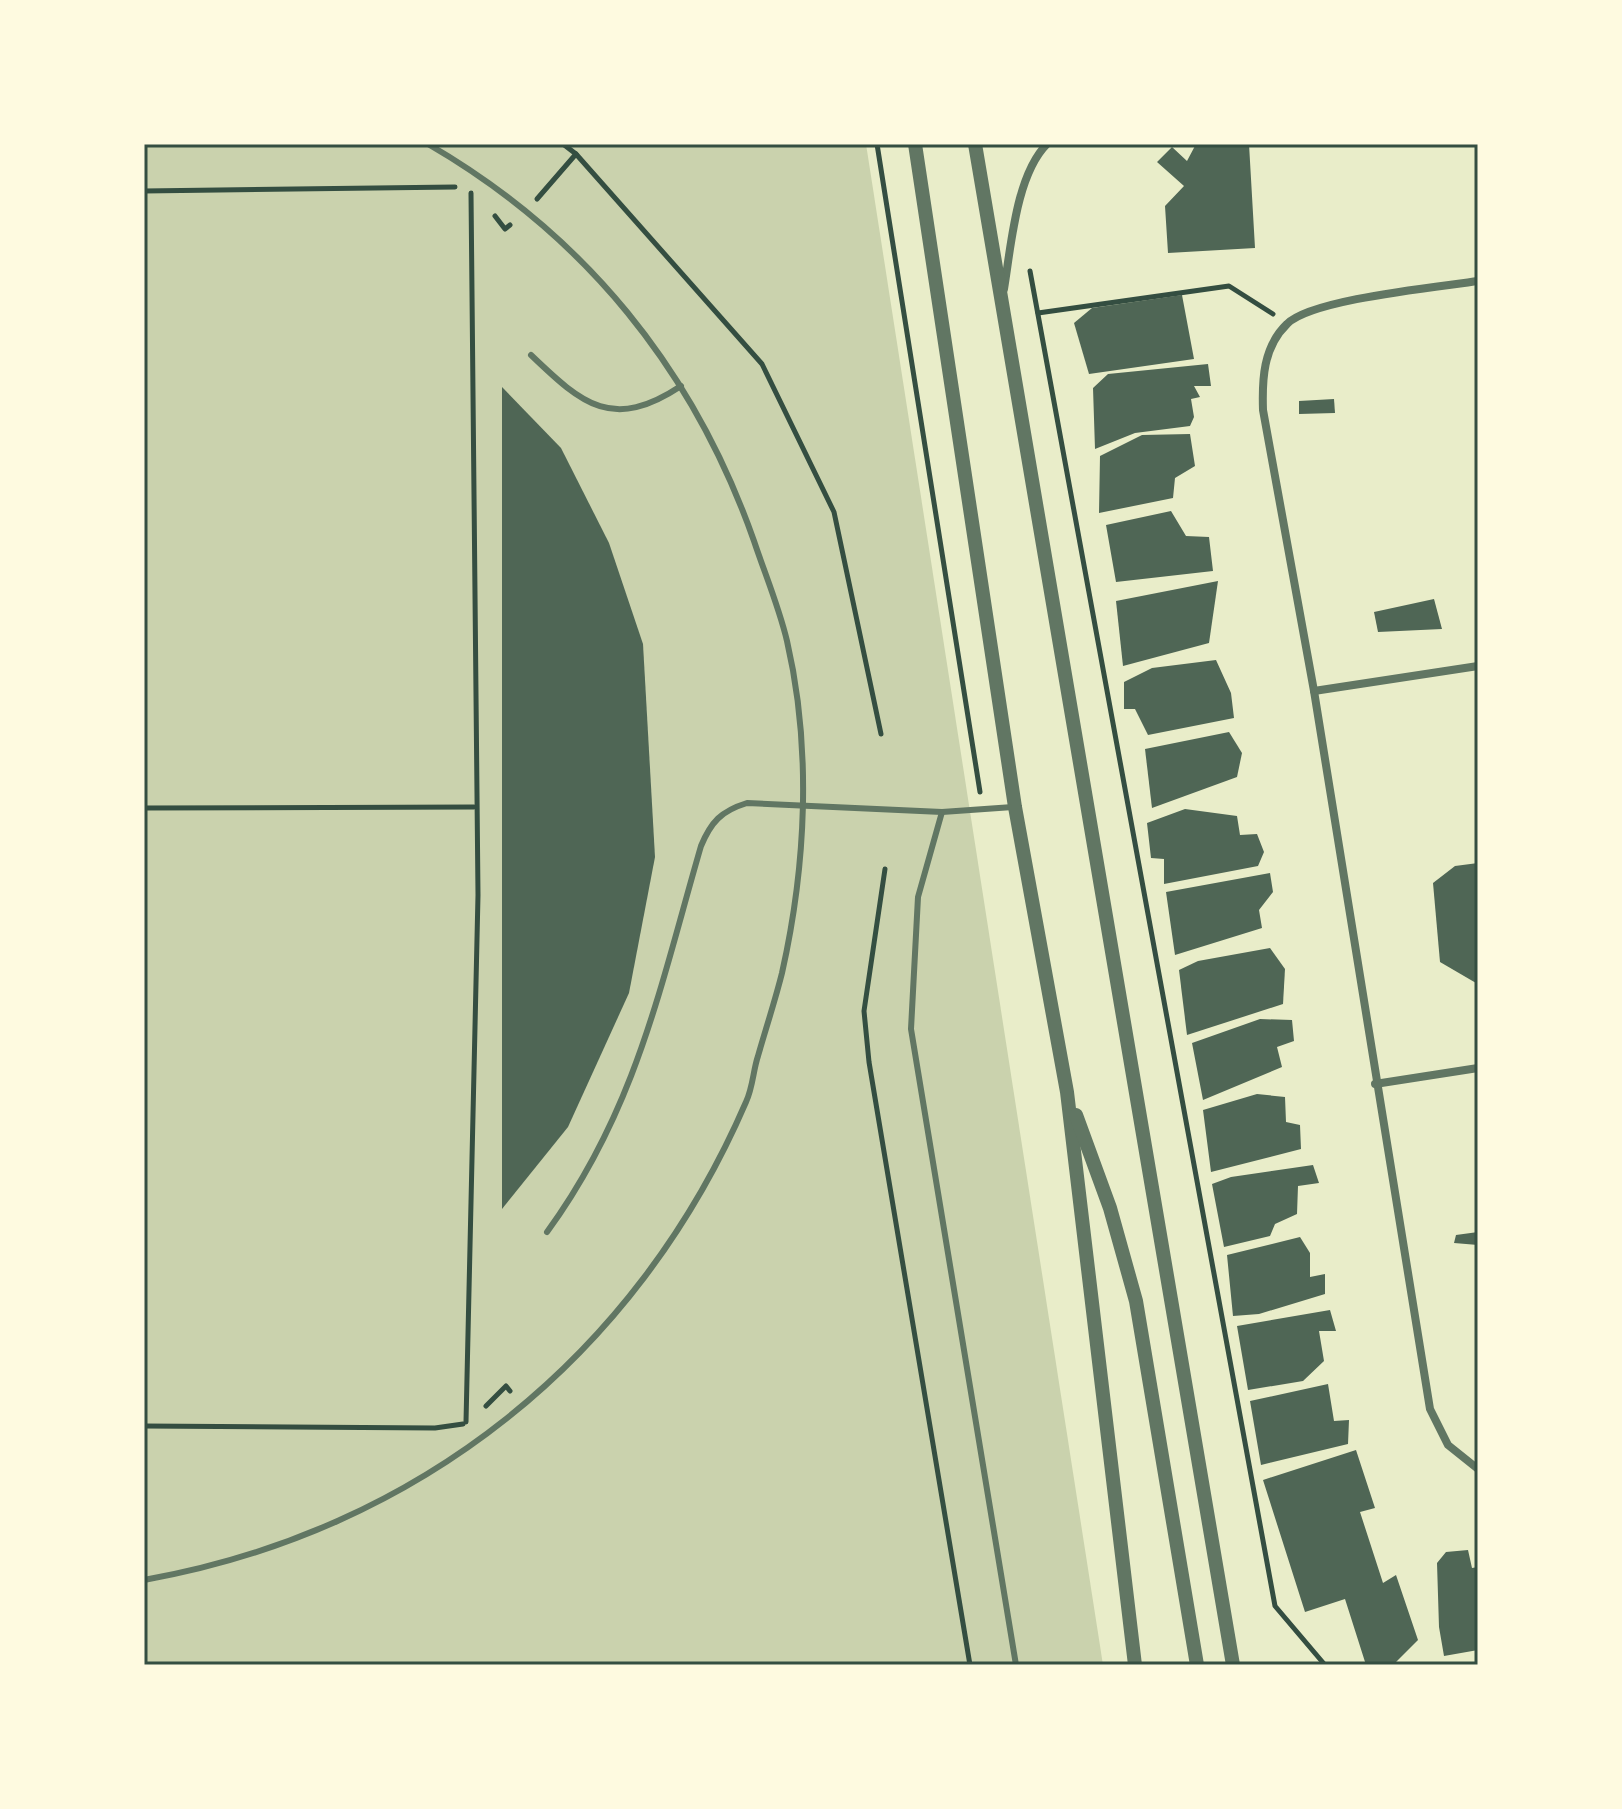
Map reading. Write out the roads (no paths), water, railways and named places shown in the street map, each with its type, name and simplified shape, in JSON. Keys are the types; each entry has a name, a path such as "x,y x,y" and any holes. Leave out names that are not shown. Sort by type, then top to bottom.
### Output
{"street":[{"path":"915,144 1015,807 1067,1092 1135,1665"},
{"path":"975,144 1232,1659 1242,1665"},
{"path":"1002,298 1020,201 1038,153 1047,144"},
{"path":"1478,281 1316,308 1287,323 1269,350 1262,381 1263,410 1314,691 1375,1084 1430,1409 1448,1445 1478,1469"},
{"path":"1314,691 1478,666"},
{"path":"1375,1084 1478,1068"},
{"path":"1067,1092 1110,1208 1136,1301 1197,1665"}],"lane":[{"path":"144,1580 219,1563 343,1520 455,1459 524,1407 591,1344 674,1241 749,1097 791,933 803,807 797,706 787,642 735,488 681,386 626,310 564,241 528,210 490,181 428,144"},
{"path":"531,355 561,383 599,407 626,410 654,403 681,386"},
{"path":"547,1232 574,1194 642,1055 701,846 711,822 729,809 747,803 942,812 1015,807"},
{"path":"942,812 918,897 911,1029 1016,1665"}]}
